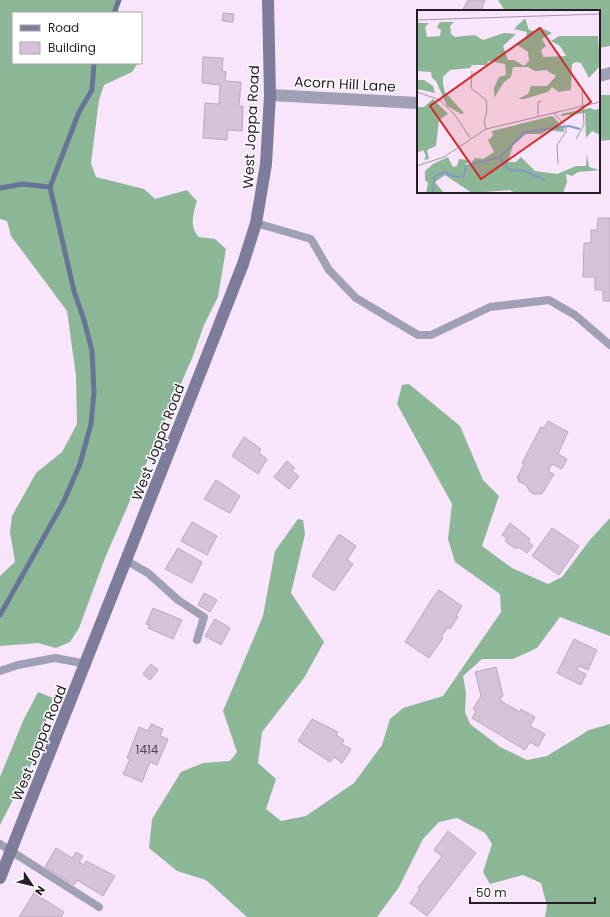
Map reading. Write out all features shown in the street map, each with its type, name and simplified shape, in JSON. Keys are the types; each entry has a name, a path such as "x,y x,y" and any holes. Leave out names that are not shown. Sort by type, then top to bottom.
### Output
{"street":[{"name":"West Joppa Road","path":"0,878 12,852 87,664 243,264 256,223 266,164 270,95 268,0"},
{"path":"600,76 610,73"},
{"name":"Acorn Hill Lane","path":"270,95 417,103"}],"lane":[{"path":"256,223 311,240 329,270 356,298 418,335 431,335 490,307 550,300 575,315 610,345"},
{"path":"127,561 148,573 178,600 204,617 197,640"},
{"path":"0,671 18,665 55,658 87,664"},
{"path":"0,844 99,907"}],"green space":[{"path":"0,0 116,0 119,12 12,12 12,64 137,64 132,72 104,85 99,100 91,163 96,177 144,189 155,199 187,190 197,201 193,220 196,233 199,237 215,239 226,249 218,297 204,325 193,356 105,558 79,628 70,642 56,648 38,643 0,646 0,576 15,562 10,532 12,516 36,473 62,452 77,424 76,376 67,311 11,236 7,221 0,219"},
{"path":"498,0 610,0 610,46 600,48 600,10 504,10"},
{"path":"600,95 610,95 610,140 600,141"},
{"path":"409,384 460,426 483,480 499,496 482,546 512,568 548,584 562,577 589,541 610,518 610,636 560,617 537,648 513,659 482,659 463,676 466,693 465,712 470,724 500,747 527,760 547,756 589,730 610,724 610,917 545,917 547,906 541,883 523,875 490,884 483,872 492,844 485,833 457,818 439,822 423,839 399,887 377,917 247,917 206,880 177,871 149,848 152,819 181,772 203,763 230,761 237,752 223,711 263,616 275,551 298,519 303,520 305,534 291,593 324,642 304,678 262,732 258,763 276,779 266,809 281,821 306,816 354,783 382,745 390,719 403,708 443,696 501,612 500,594 455,562 448,539 452,504 397,404 402,385"},
{"path":"38,692 53,698 35,757 0,825 0,777 23,721"}],"building":[{"path":"468,0 485,0 481,10 463,10"},
{"path":"223,13 234,14 233,22 222,21"},
{"path":"203,57 223,58 222,71 226,72 225,81 241,82 239,106 243,106 242,131 228,130 227,140 203,138 205,103 219,104 220,85 202,83"},
{"path":"598,218 610,218 610,301 603,301 603,290 595,290 595,277 583,277 584,243 591,243 591,230 597,230"},
{"path":"548,421 568,432 558,454 567,459 562,469 552,464 548,471 554,474 542,494 534,494 530,492 526,485 518,481 519,479 517,478 524,464 522,463 541,427 544,428"},
{"path":"244,437 261,449 259,453 267,459 258,474 232,456"},
{"path":"287,461 295,468 292,471 299,476 289,489 274,477"},
{"path":"216,480 240,496 230,513 204,499"},
{"path":"192,522 217,536 207,555 181,541"},
{"path":"510,523 530,539 528,542 533,546 527,553 518,547 516,549 505,541 507,538 502,535"},
{"path":"552,528 579,546 559,575 532,556"},
{"path":"339,534 356,546 347,560 353,564 334,591 312,576"},
{"path":"178,548 202,562 192,583 165,569"},
{"path":"439,590 462,606 456,616 458,617 450,629 448,627 441,637 443,638 429,658 405,642"},
{"path":"204,593 217,600 210,612 198,605"},
{"path":"153,608 182,620 173,639 148,628 150,625 146,624"},
{"path":"215,619 230,628 221,645 205,636"},
{"path":"574,639 597,650 588,670 579,666 577,670 586,674 581,685 557,673"},
{"path":"151,664 158,670 150,680 143,674"},
{"path":"496,667 503,696 500,697 501,701 520,712 521,709 535,717 530,726 545,734 538,747 530,742 525,750 472,718 476,711 473,709 481,696 475,672"},
{"path":"312,719 338,732 336,735 344,740 342,744 351,749 342,763 334,757 330,762 298,741"},
{"path":"151,724 163,729 160,736 168,739 157,765 150,762 142,782 123,774 130,759 127,758 139,727 148,731"},
{"path":"448,831 476,853 427,916 410,903 420,889 418,888 442,856 434,850"},
{"path":"56,848 72,858 76,852 83,856 79,862 84,865 86,861 115,876 103,896 77,880 74,885 45,867"},
{"path":"34,893 64,912 61,917 19,917"}],"waterway":[{"path":"114,12 119,0"},
{"path":"0,615 63,503 80,464 91,424 94,392 92,351 84,320 74,291 50,187 79,112 92,90 94,64"},
{"path":"0,188 22,184 50,187"}]}
